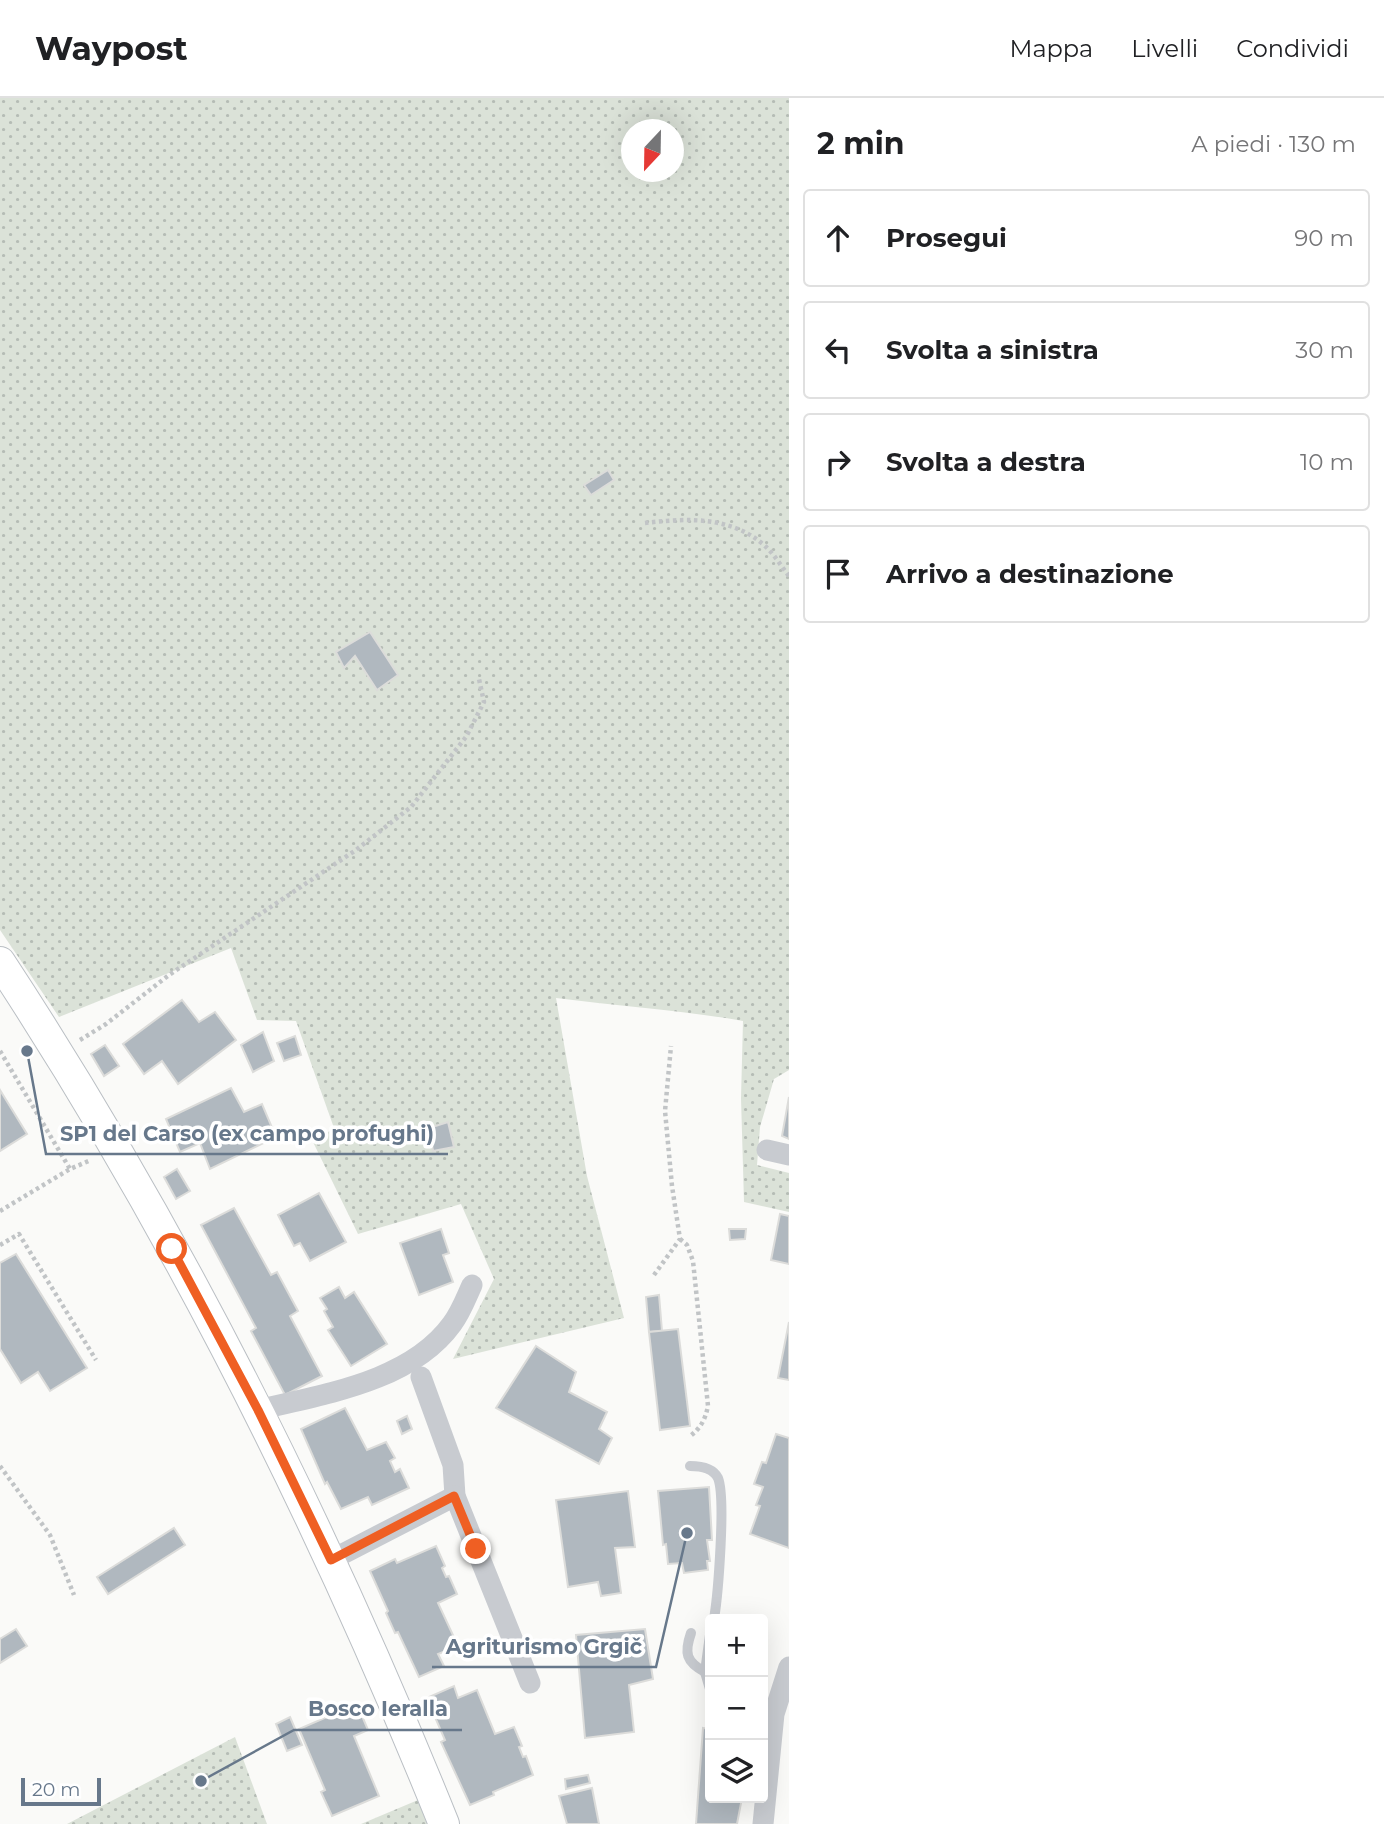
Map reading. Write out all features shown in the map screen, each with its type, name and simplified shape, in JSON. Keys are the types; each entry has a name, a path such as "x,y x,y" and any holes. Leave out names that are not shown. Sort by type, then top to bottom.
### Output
{"main road":[{"path":"0,962 113,1146 172,1249 258,1410 331,1560 444,1824"}],"street":[{"path":"767,1150 789,1155"},
{"path":"258,1410 395,1371 412,1361 451,1326 472,1285"},
{"path":"421,1377 453,1465 454,1496 530,1684"},
{"path":"331,1560 454,1496"},
{"path":"763,1824 769,1710 789,1667"}],"lane":[{"path":"690,1466 710,1469 717,1476 720,1486 720,1540 714,1614"},
{"path":"691,1633 685,1653 688,1660 705,1672"}],"path":[{"path":"645,523 687,518 736,527 765,546 789,576"},
{"path":"58,1054 106,1024 169,975 356,850 411,807 466,737 484,702 479,679"},
{"path":"671,1046 665,1111 680,1238 687,1245 693,1261 708,1406 705,1420 689,1437"},
{"path":"0,1051 70,1168"},
{"path":"0,1211 70,1168 89,1161 113,1146"},
{"path":"0,1245 19,1234 96,1360"},
{"path":"654,1275 680,1238"},
{"path":"0,1466 50,1535 74,1595"}],"shaded area":[{"path":"0,98 789,98 789,1070 774,1079 760,1127 757,1165 789,1173 789,1212 744,1202 741,1098 743,1021 556,998 587,1176 624,1318 453,1359 494,1279 461,1204 358,1234 313,1142 334,1128 296,1021 257,1020 231,948 59,1017 0,930"},
{"path":"235,1737 267,1824 67,1824"},
{"path":"418,1800 427,1824 361,1824"}],"building":[{"path":"608,470 614,480 591,495 584,485"},
{"path":"370,632 398,675 377,690 355,656 344,668 336,652"},
{"path":"182,1000 199,1022 215,1012 236,1040 178,1084 162,1061 144,1074 123,1044"},
{"path":"263,1032 274,1061 253,1072 241,1045"},
{"path":"295,1036 301,1055 284,1061 277,1043"},
{"path":"105,1045 119,1066 104,1076 91,1054"},
{"path":"231,1088 244,1112 262,1104 276,1137 210,1169 200,1143 180,1152 166,1119"},
{"path":"0,1090 27,1134 0,1151"},
{"path":"789,1097 789,1139 782,1136"},
{"path":"448,1122 454,1147 433,1151 429,1128"},
{"path":"177,1169 190,1191 176,1199 164,1177"},
{"path":"319,1193 346,1242 310,1261 300,1243 294,1246 278,1215"},
{"path":"234,1208 271,1275 277,1272 298,1311 290,1316 322,1376 285,1395 251,1331 256,1328 201,1225"},
{"path":"780,1214 789,1216 789,1264 771,1260"},
{"path":"441,1229 449,1253 443,1255 453,1282 419,1295 400,1243"},
{"path":"729,1229 746,1229 745,1239 730,1240"},
{"path":"16,1254 87,1368 50,1391 38,1372 21,1383 0,1349 0,1263"},
{"path":"339,1287 345,1298 354,1292 387,1344 351,1366 328,1330 333,1327 320,1298"},
{"path":"659,1295 662,1331 649,1332 646,1297"},
{"path":"789,1322 789,1380 778,1378"},
{"path":"678,1329 690,1426 660,1430 649,1332"},
{"path":"536,1346 576,1372 569,1392 607,1412 599,1429 612,1438 599,1464 496,1408"},
{"path":"345,1408 367,1450 386,1442 395,1458 390,1461 395,1472 400,1469 409,1488 372,1505 368,1497 341,1509 327,1482 325,1484 301,1429"},
{"path":"407,1416 412,1429 402,1434 397,1421"},
{"path":"776,1434 789,1438 789,1548 750,1534 760,1506 756,1505 763,1487 754,1484 762,1462 766,1463"},
{"path":"709,1487 712,1540 707,1540 710,1561 707,1561 708,1570 684,1573 682,1563 668,1564 666,1544 663,1545 658,1491"},
{"path":"628,1491 635,1547 615,1548 621,1593 601,1596 598,1582 568,1587 556,1500"},
{"path":"174,1528 185,1545 108,1594 97,1577"},
{"path":"436,1546 445,1566 442,1568 457,1594 438,1603 458,1646 438,1654 444,1666 419,1677 398,1632 395,1633 370,1571 395,1559 397,1563"},
{"path":"16,1629 27,1646 0,1663 0,1639"},
{"path":"645,1629 653,1679 629,1685 634,1732 585,1738 576,1635"},
{"path":"454,1686 458,1698 477,1690 495,1734 514,1727 522,1746 519,1747 523,1757 526,1756 533,1775 470,1805 441,1742 445,1740 429,1697"},
{"path":"357,1704 368,1730 354,1736 379,1796 332,1816 321,1792 325,1790 299,1729"},
{"path":"290,1717 302,1745 287,1751 276,1724"},
{"path":"703,1728 705,1803 741,1803 737,1824 696,1824"},
{"path":"588,1775 590,1783 566,1789 565,1779"},
{"path":"592,1788 599,1824 567,1824 559,1796"}],"place":[{"name":"SP1 del Carso (ex campo profughi)","path":"27,1051"},
{"name":"Agriturismo Grgič","path":"687,1533"},
{"name":"Bosco Ieralla","path":"201,1781"}],"route":[{"path":"172,1249 258,1410 331,1560 454,1496 476,1549"}]}
